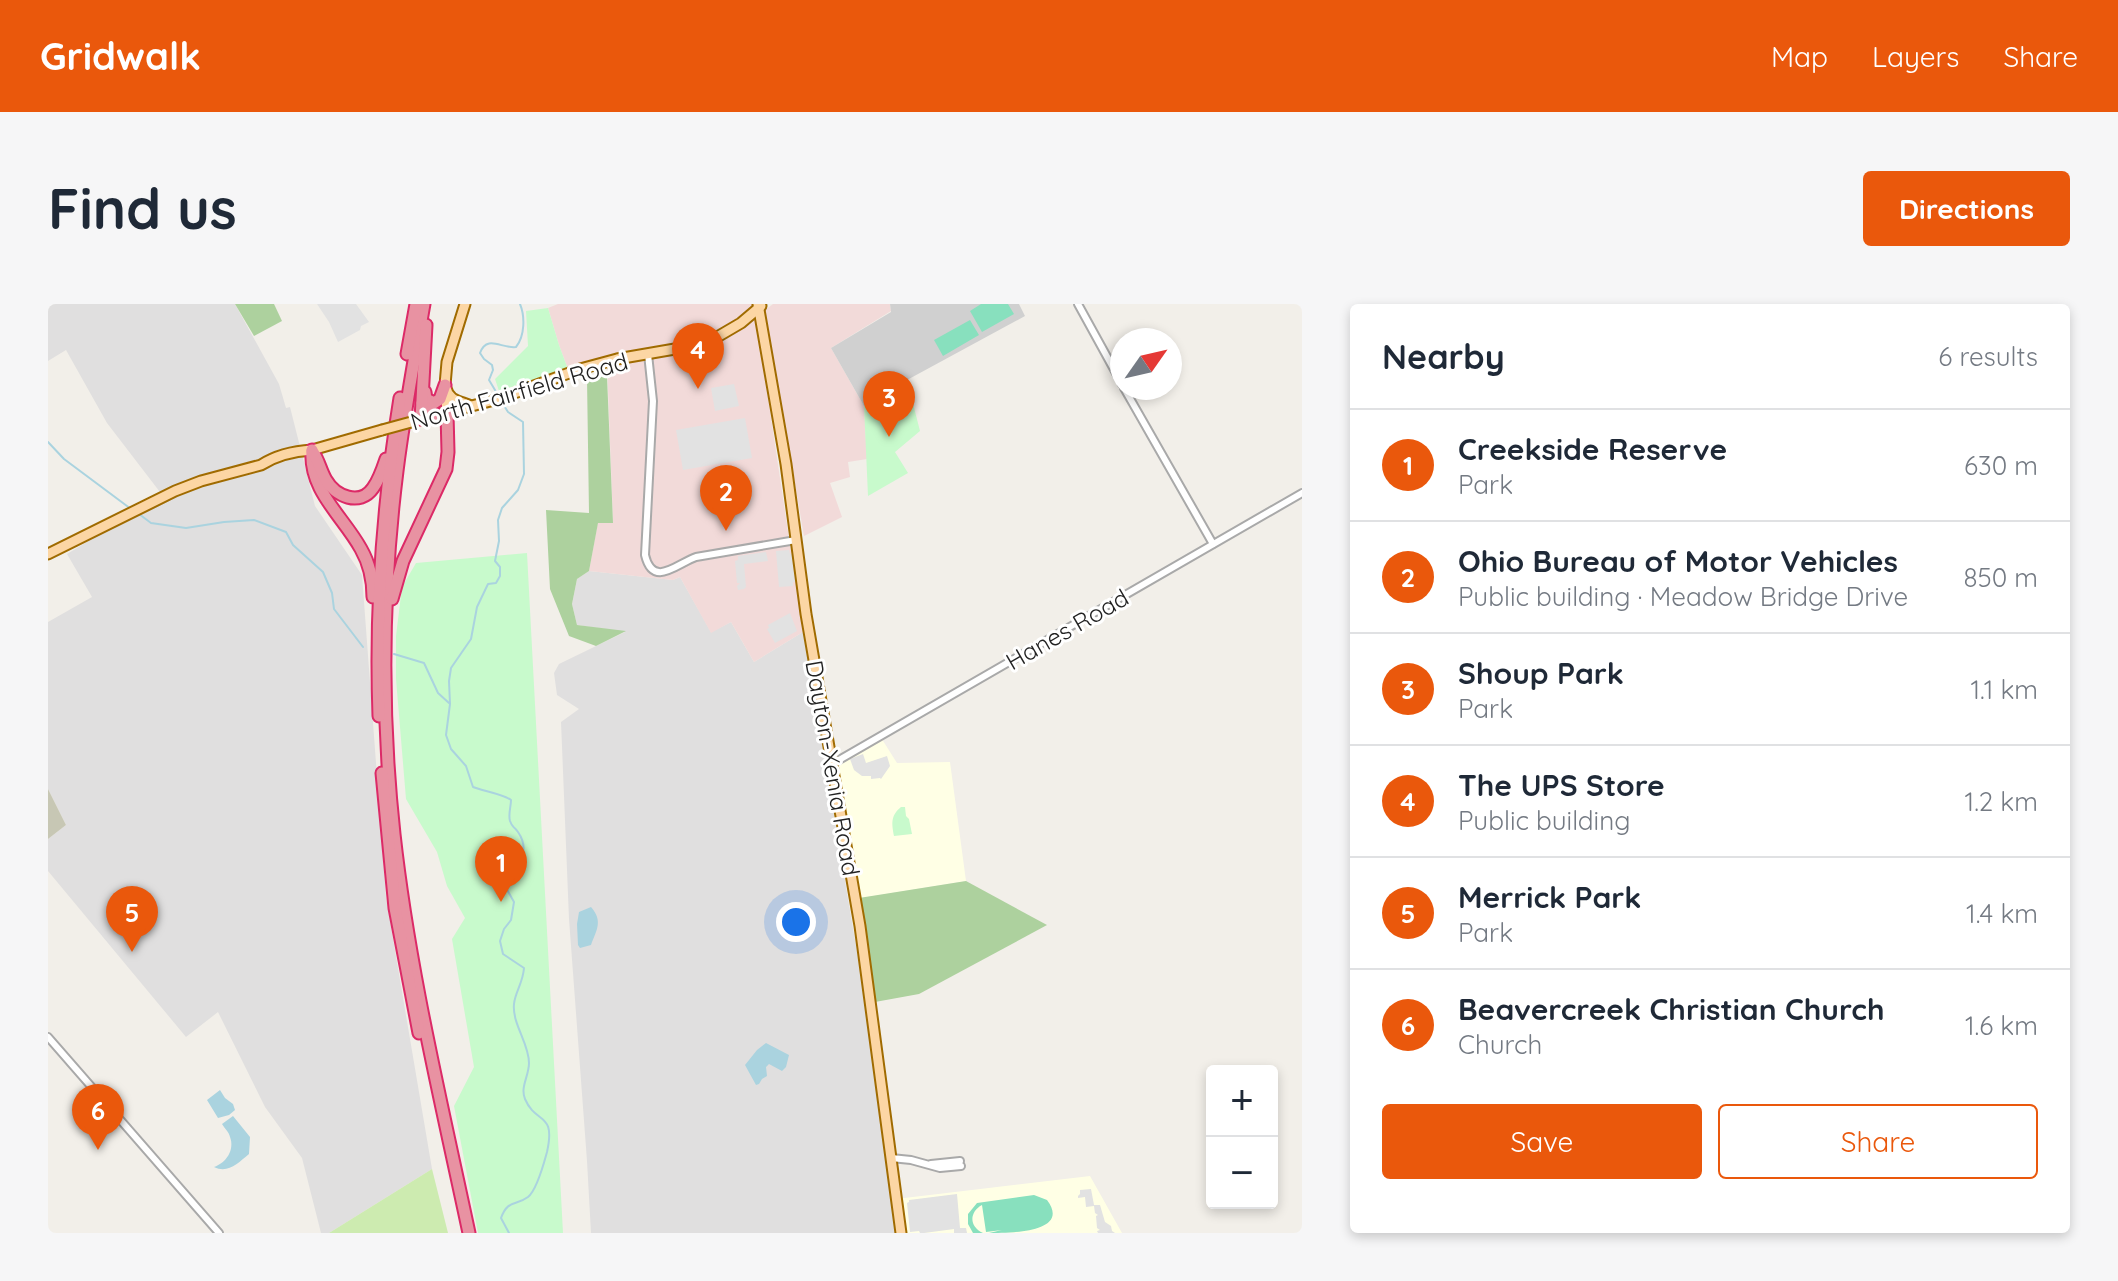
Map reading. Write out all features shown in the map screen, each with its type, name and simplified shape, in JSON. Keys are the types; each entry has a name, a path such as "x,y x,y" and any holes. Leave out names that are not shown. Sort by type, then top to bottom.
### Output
{"highway":[{"path":"416,304 397,414 381,556 378,691 383,801 395,908 461,1233"},
{"path":"418,420 422,403 426,304"},
{"path":"426,304 397,472 388,573 389,777 400,885 418,990 469,1233"},
{"path":"423,368 426,399 438,402 445,385"},
{"path":"386,647 391,603 403,561 446,469 448,452 442,414 426,409 422,403"},
{"path":"312,450 331,488 346,497 365,496 372,490 385,463 397,414"},
{"path":"312,450 311,463 318,485 359,545 368,564 373,590 374,661 378,691"}],"main road":[{"path":"442,414 450,347 465,304"},
{"name":"North Fairfield Road","path":"48,554 175,491 204,480 261,465 268,466 303,456 312,450 478,405 580,369 698,345 738,325 760,305"},
{"name":"Dayton-Xenia Road","path":"760,305 798,540 806,614 860,926 901,1233"},
{"path":"738,325 756,324 763,335"},
{"path":"445,385 453,399 478,405"}],"street":[{"path":"1078,304 1110,362"},
{"path":"648,354 653,401 645,555 650,568 664,573 691,559 798,540"},
{"path":"1131,400 1213,544"},
{"name":"Hanes Road","path":"832,764 1302,493"},
{"path":"48,1037 219,1233"},
{"path":"891,1158 908,1159 940,1168 961,1164"}],"shaded area":[{"path":"48,304 235,304 279,384 286,408 290,407 315,506 362,575 386,897 432,1169 329,1233 321,1233 302,1158 265,1107 218,1012 186,1037 48,871 48,839 66,825 48,789 48,622 92,597 67,554 163,496 107,423 66,350 48,361"},
{"path":"317,304 356,304 369,322 338,342"},
{"path":"558,304 754,304 803,632 754,662 731,622 711,633 680,577 673,580 589,571 598,522 613,522 607,363 569,372 548,308"},
{"path":"773,304 890,304 891,311 831,348 864,406 867,459 848,462 850,477 830,483 842,517 804,536 765,310"},
{"path":"890,304 1019,304 1025,316 864,406 831,348 891,312"},
{"path":"734,384 739,406 715,411 711,388"},
{"path":"745,418 752,458 683,470 676,430"},
{"path":"789,550 795,582 793,586 779,587 776,551"},
{"path":"766,552 768,561 744,564 746,587 738,590 740,583 737,583 735,561 738,556"},
{"path":"589,571 673,580 680,577 711,632 731,622 754,662 803,632 860,970 896,1233 591,1233 569,919 561,722 579,709 557,695 554,673 559,664 625,632 577,625 572,604 577,579"},
{"path":"790,613 797,631 775,643 768,625"},
{"path":"880,736 897,763 950,762 966,881 855,899 832,764"},
{"path":"863,754 866,763 887,756 890,766 881,779 862,776 854,770 850,759"},
{"path":"48,789 66,825 48,839"},
{"path":"1090,1176 1122,1233 901,1233 896,1199"},
{"path":"1091,1189 1094,1205 1100,1205 1105,1222 1115,1233 1098,1233 1098,1215 1094,1206 1086,1207 1085,1197 1078,1198 1080,1190"},
{"path":"957,1194 960,1228 966,1228 967,1233 954,1233 954,1229 910,1232 909,1200"}],"green space":[{"path":"235,304 274,304 282,321 254,336"},
{"path":"981,304 1008,304 1014,314 982,332 970,311"},
{"path":"548,308 569,372 501,397 495,379 528,346 526,311"},
{"path":"970,320 979,335 943,356 934,340"},
{"path":"607,376 613,523 598,523 589,571 577,579 572,604 577,625 626,631 596,646 569,636 550,589 546,510 589,513 587,379"},
{"path":"907,380 920,431 895,452 908,473 868,496 864,406"},
{"path":"527,553 563,1233 478,1233 454,1106 474,1067 452,939 465,918 447,886 437,852 406,799 396,679 396,636 402,587 416,563"},
{"path":"901,807 905,807 912,834 894,836 893,817"},
{"path":"966,881 1047,925 919,994 875,1002 859,898"},
{"path":"432,1169 448,1233 329,1233"},
{"path":"1034,1195 1047,1200 1052,1211 1051,1219 1045,1225 1022,1231 989,1233 1002,1230 986,1232 982,1205 972,1219 975,1227 983,1233 973,1233 968,1224 968,1214 977,1203"}],"water":[{"path":"591,907 597,917 597,930 591,945 580,948 579,912"},
{"path":"766,1043 789,1055 782,1071 769,1064 766,1067 767,1076 756,1085 745,1065"},
{"path":"220,1090 235,1110 218,1118 207,1100"},
{"path":"233,1116 250,1137 249,1154 233,1166 219,1169 214,1167 226,1159 231,1147 229,1135 222,1124"}],"waterway":[{"path":"498,395 489,380 492,365 480,353 483,347 491,343 516,347 523,326 520,304"},
{"path":"501,401 508,412 523,422 524,474 518,490 502,508 498,520 499,541 495,561 500,567 500,576 496,583 488,584 477,607 471,639 451,668 446,735 451,749 466,766 473,787 511,800 510,821 524,849 520,859 506,871 505,886 514,902 511,920 500,941 503,954 524,968 514,1004 528,1056 524,1095 529,1107 547,1124 549,1139 534,1189 524,1200 506,1208 501,1218 509,1233"},
{"path":"48,442 64,459 131,509"},
{"path":"139,514 151,523 186,528 254,520 286,532 293,545 323,572 332,593 334,609 363,647"},
{"path":"394,654 424,663 438,693 449,703"}],"place":[{"name":"The UPS Store","path":"698,389"},
{"name":"Shoup Park","path":"889,437"},
{"name":"Ohio Bureau of Motor Vehicles","path":"726,531"},
{"name":"Creekside Reserve","path":"501,902"},
{"name":"Merrick Park","path":"132,952"},
{"name":"Beavercreek Christian Church","path":"98,1150"}]}
